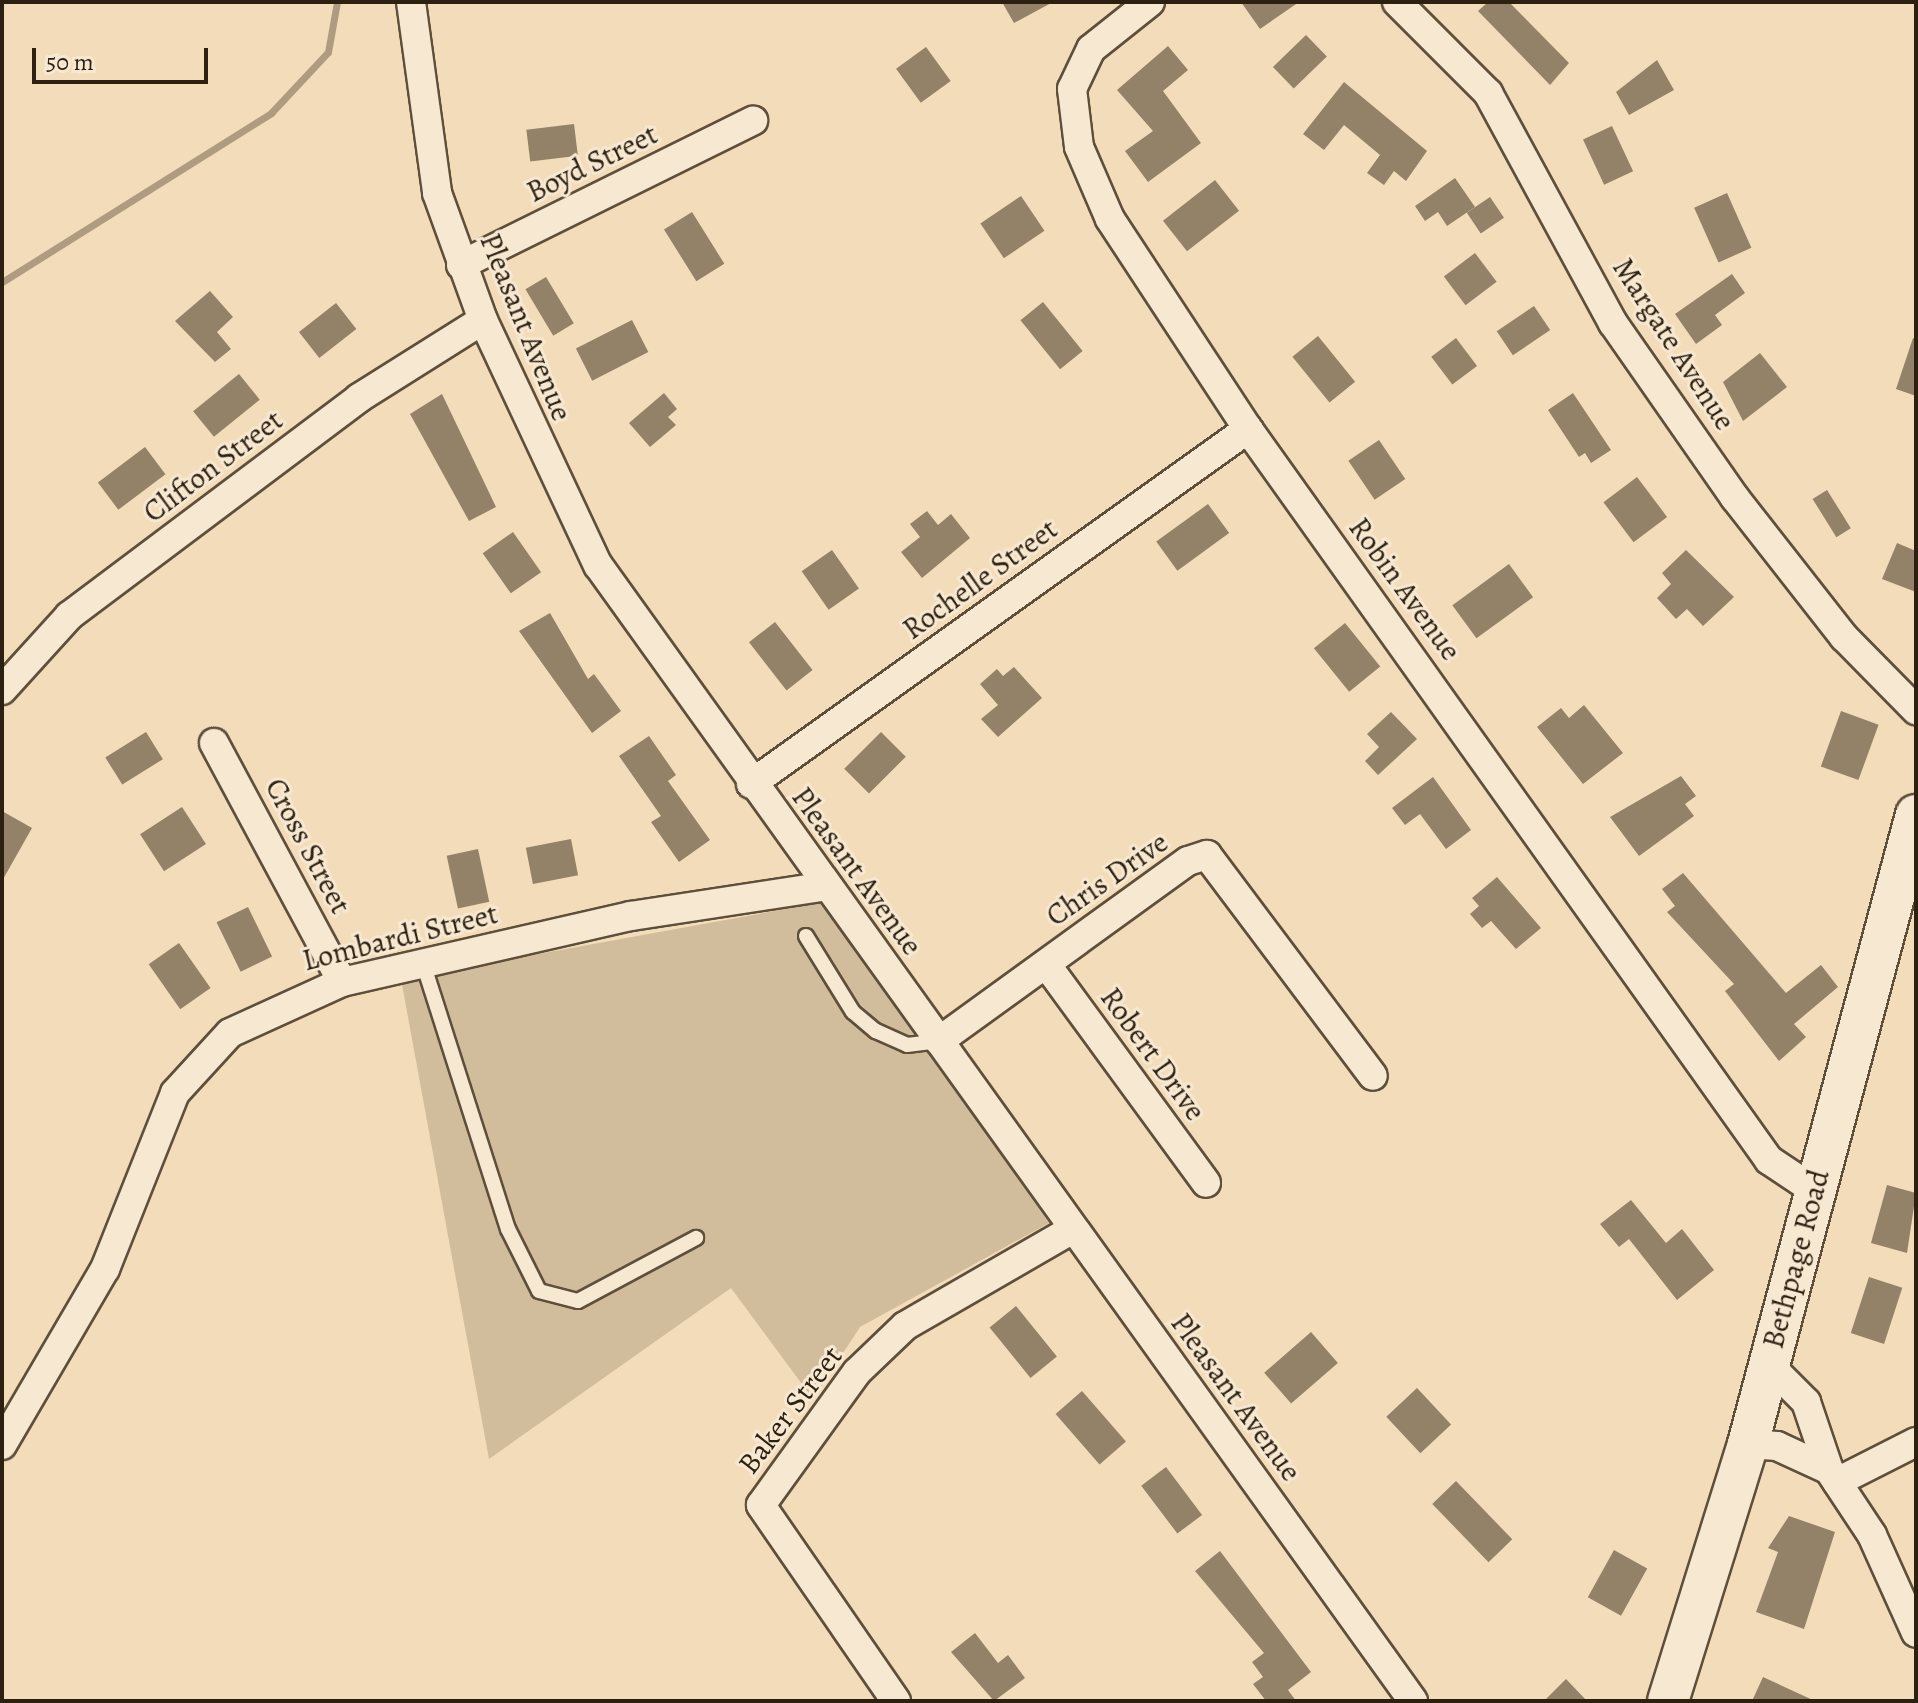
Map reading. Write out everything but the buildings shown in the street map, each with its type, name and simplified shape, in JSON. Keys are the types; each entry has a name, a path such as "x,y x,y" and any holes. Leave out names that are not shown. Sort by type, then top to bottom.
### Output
{"street":[{"name":"Pleasant Avenue","path":"411,2 437,193 483,320 598,565 751,784 1413,1701"},
{"name":"Robin Avenue","path":"1150,2 1104,36 1078,69 1071,111 1079,147 1148,286 1769,1160 1814,1190"},
{"name":"Margate Avenue","path":"1397,2 1488,93 1613,323 1735,498 1844,637 1916,710"},
{"name":"Boyd Street","path":"461,265 753,121"},
{"name":"Clifton Street","path":"2,690 69,616 359,398 483,320"},
{"name":"Rochelle Street","path":"751,784 1248,429"},
{"name":"Cross Street","path":"214,743 342,982"},
{"name":"Bethpage Road","path":"1668,1701 1748,1444 1916,815"},
{"name":"Chris Drive","path":"939,1041 1188,861 1207,855 1373,1076"},
{"name":"Lombardi Street","path":"2,1445 105,1269 183,1082 250,1020 342,982 423,963 631,916 826,886"},
{"name":"Robert Drive","path":"1046,964 1206,1183"},
{"name":"Baker Street","path":"896,1701 761,1505 857,1372 905,1326 1073,1229"},
{"path":"1768,1364 1806,1402 1833,1476 1872,1535 1916,1633"},
{"path":"1833,1476 1916,1442"},
{"path":"1748,1444 1777,1446 1833,1476"}],"lane":[{"path":"806,936 853,1012 876,1031 907,1045 939,1041"},
{"path":"423,963 508,1229 539,1291 578,1301 696,1238"}],"shaded area":[{"path":"824,902 1049,1223 860,1327 813,1399 731,1288 489,1459 401,979"}],"waterway":[{"path":"2,282 271,113 328,52 337,2"}]}
